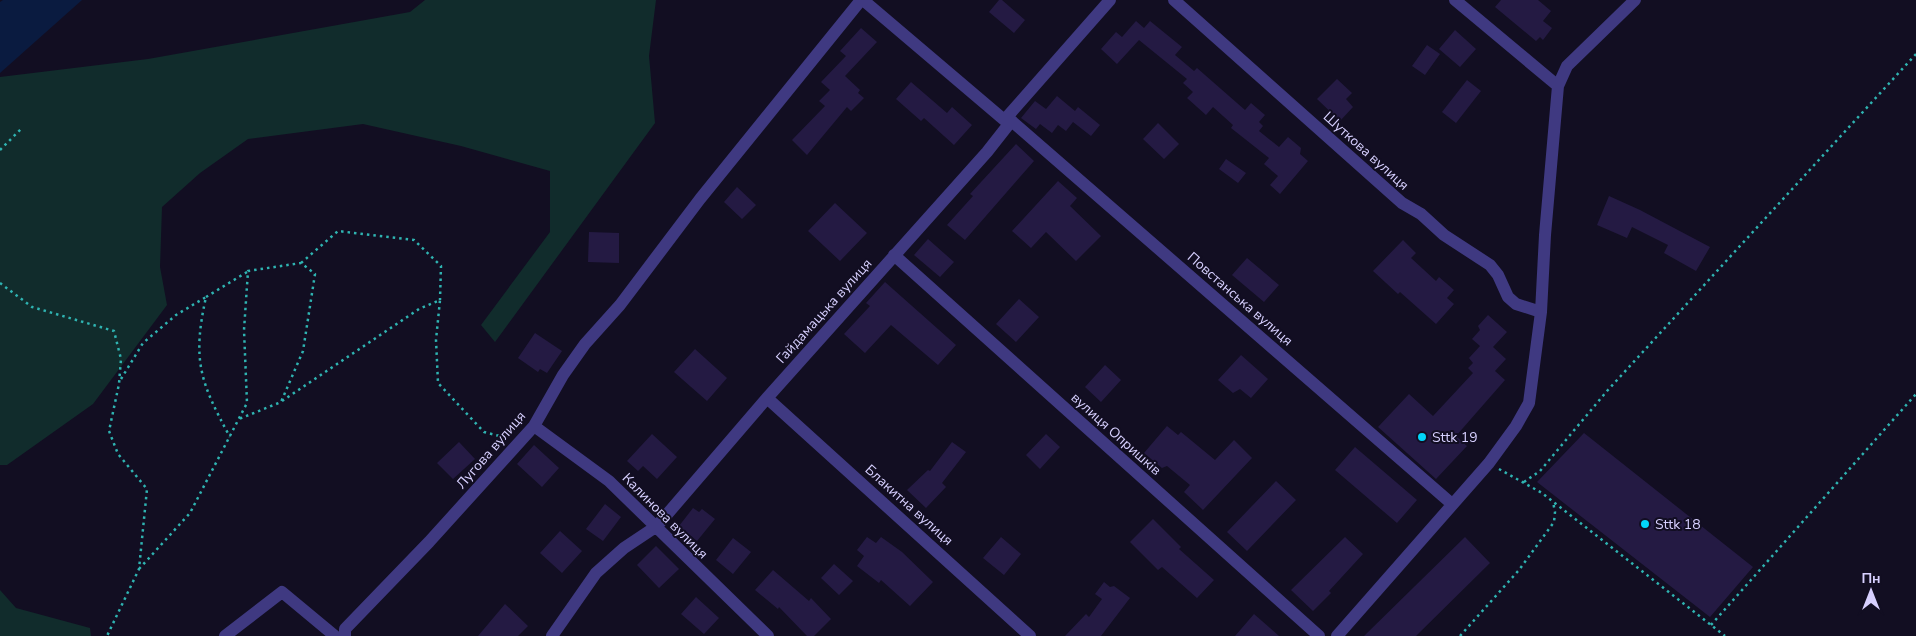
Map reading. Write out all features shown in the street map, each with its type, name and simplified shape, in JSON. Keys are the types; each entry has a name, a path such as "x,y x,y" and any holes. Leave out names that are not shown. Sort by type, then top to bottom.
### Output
{"street":[{"name":"Повстанська вулиця","path":"862,0 1008,121 1452,504"},
{"name":"Лугова вулиця","path":"345,636 345,629 429,542 534,426 585,344 620,305 700,199 862,0"},
{"name":"Гайдамацька вулиця","path":"552,636 596,573 624,548 657,526 894,255 1110,0"},
{"name":"Шуткова вулиця","path":"1174,0 1402,203 1421,214 1444,235 1490,265 1498,275 1508,297 1516,304 1541,312"},
{"path":"1455,0 1558,86"},
{"path":"1337,636 1489,463 1516,426 1529,403 1541,312 1545,235 1558,86 1567,66 1635,0"},
{"name":"вулиця Опришків","path":"894,255 1319,636"},
{"name":"Блакитна вулиця","path":"767,398 1030,636"},
{"name":"Калинова вулиця","path":"534,426 609,481 768,636"},
{"path":"225,636 282,592 335,636"}],"path":[{"path":"1524,482 1540,471 1607,391 1916,54"},
{"path":"0,150 21,129"},
{"path":"119,382 143,343 176,315 248,271 301,263 338,231 414,240 441,266 436,340 438,383 484,432 520,441"},
{"path":"281,402 303,351 315,274 301,263"},
{"path":"107,636 139,569 190,513 247,403 244,330 248,271"},
{"path":"0,283 32,307 114,332 121,360 119,382 109,431 118,454 147,489 139,569"},
{"path":"206,297 198,331 199,367 214,408 230,437"},
{"path":"239,419 281,402 419,309 440,300"},
{"path":"1711,625 1916,394"},
{"path":"1489,463 1524,482 1552,502 1725,636"},
{"path":"1460,636 1519,570 1554,522 1555,512 1552,502"}],"green space":[{"path":"425,0 656,0 649,56 655,123 495,342 481,325 550,232 550,171 461,146 363,124 248,139 200,173 162,207 160,267 167,305 93,404 7,465 0,465 0,77 148,59 410,12"},
{"path":"0,590 16,608 90,628 91,636 0,636"}],"water":[{"path":"3,0 82,0 0,73 0,2"}],"building":[{"path":"999,0 1002,0 1025,20 1014,33 989,12"},
{"path":"1501,0 1538,0 1551,11 1543,21 1552,28 1543,40 1540,37 1536,41 1495,7"},
{"path":"1136,21 1144,28 1150,21 1182,47 1175,55 1194,71 1197,68 1245,110 1251,103 1265,115 1259,122 1263,126 1259,131 1279,147 1288,137 1301,148 1300,154 1308,161 1280,194 1270,185 1278,176 1264,164 1269,158 1231,128 1233,125 1213,107 1206,115 1187,98 1193,92 1183,83 1187,79 1139,40 1117,64 1101,49 1116,32 1122,37"},
{"path":"861,28 877,42 845,76 860,90 858,93 864,98 851,111 847,107 807,155 792,140 825,106 819,101 830,90 821,82 846,56 840,51"},
{"path":"1455,30 1476,49 1460,67 1439,49"},
{"path":"1427,45 1440,54 1425,75 1412,66"},
{"path":"1337,79 1352,93 1346,99 1353,107 1340,121 1317,99"},
{"path":"1467,80 1481,91 1456,123 1442,112"},
{"path":"911,82 947,113 952,107 972,125 954,145 924,118 921,121 896,99"},
{"path":"1057,96 1075,111 1078,107 1100,125 1091,136 1073,122 1066,131 1058,125 1052,133 1040,124 1036,129 1021,118 1035,101 1046,109"},
{"path":"1158,123 1179,144 1164,159 1143,139"},
{"path":"1016,144 1034,161 965,240 947,225 973,196 970,194"},
{"path":"1226,159 1246,173 1238,183 1219,169"},
{"path":"1058,181 1077,198 1070,206 1101,236 1076,261 1046,232 1031,248 1012,231"},
{"path":"737,187 756,205 742,219 724,202"},
{"path":"1609,196 1710,247 1696,271 1664,253 1668,245 1632,227 1627,238 1597,225"},
{"path":"835,203 867,233 840,261 808,231"},
{"path":"589,232 619,233 619,263 588,262"},
{"path":"928,239 954,262 940,277 914,255"},
{"path":"1403,240 1416,253 1411,258 1436,281 1439,277 1454,290 1447,298 1454,304 1436,324 1400,292 1398,294 1373,271"},
{"path":"1247,258 1279,285 1264,302 1232,275"},
{"path":"885,282 956,345 938,365 891,325 865,353 844,334 870,306 866,303"},
{"path":"1019,299 1039,317 1016,342 996,324"},
{"path":"1488,315 1507,332 1493,347 1506,359 1495,371 1505,380 1456,436 1467,446 1436,479 1378,427 1409,394 1433,416 1473,373 1468,368 1473,363 1469,358 1480,346 1472,339 1480,330 1478,326"},
{"path":"535,333 562,351 547,373 540,369 538,372 518,358"},
{"path":"695,349 727,378 707,401 674,372"},
{"path":"1241,355 1268,379 1251,398 1240,389 1233,393 1218,380"},
{"path":"1105,365 1121,380 1101,402 1085,387"},
{"path":"1167,426 1178,435 1181,432 1215,460 1234,440 1252,458 1203,510 1184,492 1190,485 1167,466 1162,468 1144,453"},
{"name":"Sttk 18","path":"1584,433 1753,567 1710,617 1537,482"},
{"path":"652,434 677,457 657,479 643,466 638,471 627,461"},
{"path":"1046,434 1060,447 1040,469 1026,455"},
{"path":"459,442 475,459 453,479 437,463"},
{"path":"952,442 966,452 942,483 946,487 926,508 907,490 928,470 930,471"},
{"path":"534,445 559,468 542,487 517,464"},
{"path":"1355,447 1417,500 1397,523 1335,470"},
{"path":"1276,481 1296,500 1247,551 1227,532"},
{"path":"605,504 621,517 603,541 586,529"},
{"path":"693,508 699,512 702,509 715,519 697,541 679,526"},
{"path":"1153,519 1181,547 1179,549 1214,580 1197,598 1162,567 1158,570 1130,542"},
{"path":"560,531 582,551 562,573 540,553"},
{"path":"867,537 876,543 881,537 902,552 933,582 910,606 881,580 879,583 857,566 864,556 857,550"},
{"path":"1001,537 1021,554 1004,575 983,558"},
{"path":"1345,537 1363,554 1329,591 1331,593 1313,611 1291,590"},
{"path":"1465,537 1490,563 1416,636 1364,636"},
{"path":"733,538 751,552 733,574 716,560"},
{"path":"656,546 679,569 659,588 637,565"},
{"path":"834,564 853,581 839,595 821,578"},
{"path":"773,570 809,601 811,598 831,619 814,636 807,636 779,607 778,609 755,590"},
{"path":"1104,582 1110,587 1114,586 1130,598 1101,636 1065,636 1086,614 1089,617 1102,599 1095,594"},
{"path":"696,597 719,618 704,634 681,614"},
{"path":"505,604 528,626 518,636 478,636"},
{"path":"1254,614 1279,636 1235,636"}],"place":[{"name":"Sttk 19","path":"1422,437"},
{"name":"Sttk 18","path":"1645,524"}]}
